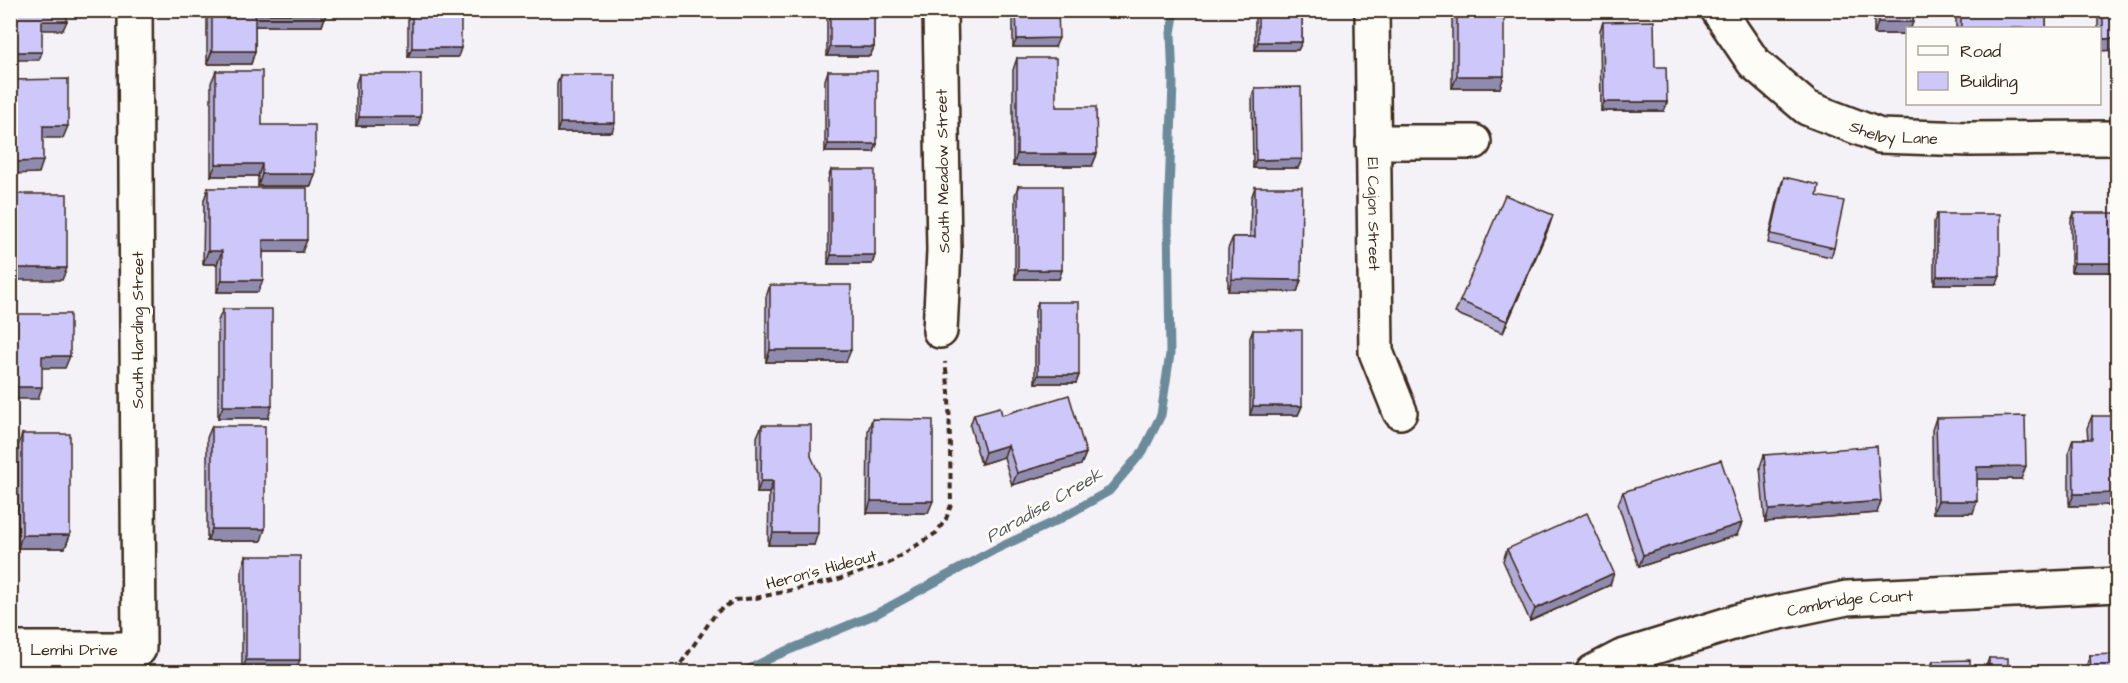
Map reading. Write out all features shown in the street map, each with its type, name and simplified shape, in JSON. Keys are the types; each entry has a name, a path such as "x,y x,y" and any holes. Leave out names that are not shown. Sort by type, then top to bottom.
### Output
{"street":[{"name":"South Harding Street","path":"135,10 138,649"},
{"name":"South Meadow Street","path":"940,10 944,251 940,331"},
{"name":"El Cajon Street","path":"1372,10 1376,352 1400,412"},
{"name":"Shelby Lane","path":"1718,10 1754,63 1808,108 1880,136 1969,140 2118,138"},
{"path":"1373,142 1474,142"},
{"name":"Cambridge Court","path":"1593,672 1622,657 1721,626 1847,598 2118,585"},
{"name":"Lemhi Drive","path":"10,649 138,649"}],"path":[{"name":"Heron's Hideout","path":"675,672 716,613 735,600 756,598 832,581 873,569 890,562 936,533 946,519 951,505 950,392 940,331"}],"building":[{"path":"10,10 67,10 67,21 42,21 42,52 10,52"},
{"path":"212,10 326,10 326,14 255,14 255,51 212,51"},
{"path":"412,10 461,10 461,48 412,48"},
{"path":"830,10 874,10 874,47 830,47"},
{"path":"1016,10 1058,10 1059,38 1017,39"},
{"path":"1258,10 1302,10 1302,42 1258,42"},
{"path":"1457,10 1504,10 1504,76 1457,76"},
{"path":"1878,10 1914,10 1913,22 1878,22"},
{"path":"1961,10 2046,10 2046,27 1961,27"},
{"path":"2103,10 2118,10 2118,38 2103,39"},
{"path":"1654,21 1655,67 1666,67 1667,102 1604,102 1603,22"},
{"path":"1017,58 1056,58 1056,107 1096,107 1097,154 1017,154"},
{"path":"216,71 262,71 262,125 315,125 315,174 262,174 262,164 216,164"},
{"path":"828,71 877,71 877,144 828,144"},
{"path":"359,74 421,74 421,117 359,117"},
{"path":"560,75 615,75 615,123 560,123"},
{"path":"68,79 68,126 43,126 43,161 10,162 10,80"},
{"path":"1301,87 1302,159 1256,160 1255,88"},
{"path":"831,170 875,170 875,255 831,255"},
{"path":"1784,177 1819,185 1817,196 1844,201 1834,248 1771,234"},
{"path":"1018,186 1062,186 1062,270 1018,270"},
{"path":"1255,187 1302,187 1301,280 1232,279 1233,237 1255,237"},
{"path":"208,188 307,188 307,240 263,240 263,280 222,280 222,251 208,251"},
{"path":"10,194 67,194 67,268 10,268"},
{"path":"1505,195 1553,215 1507,321 1460,301"},
{"path":"2074,213 2118,213 2118,263 2074,263"},
{"path":"1937,214 2000,214 2000,276 1937,276"},
{"path":"770,285 851,285 851,350 770,350"},
{"path":"1038,302 1079,302 1079,375 1038,375"},
{"path":"223,309 272,309 272,406 223,406"},
{"path":"10,314 70,314 70,356 42,356 42,387 10,387"},
{"path":"1253,330 1302,330 1302,406 1253,406"},
{"path":"1069,395 1086,453 1017,473 1008,445 985,452 974,414 1000,407 1002,415"},
{"path":"2025,416 2026,466 1977,467 1977,501 1938,501 1936,418"},
{"path":"2092,416 2118,416 2118,493 2074,494 2073,439 2092,439"},
{"path":"872,419 933,420 933,501 871,501"},
{"path":"762,425 811,425 811,456 819,474 818,533 773,533 773,481 761,481"},
{"path":"212,426 265,426 265,529 212,529"},
{"path":"22,434 70,434 70,535 22,535"},
{"path":"1877,446 1881,501 1769,510 1764,455"},
{"path":"1721,460 1742,523 1643,555 1623,492"},
{"path":"1587,513 1614,573 1535,609 1507,549"},
{"path":"246,556 300,556 300,660 246,660"},
{"path":"2118,654 2118,672 2091,672 2090,655"},
{"path":"1989,658 2008,658 2008,667 2039,667 2040,672 1933,672 1933,661 1970,660 1970,670 1989,669"},
{"path":"1868,666 1869,672 1827,672"}],"waterway":[{"name":"Paradise Creek","path":"743,672 777,655 876,614 994,550 1056,521 1109,491 1143,451 1161,415 1170,354 1168,219 1173,83 1171,33 1175,10"}]}
